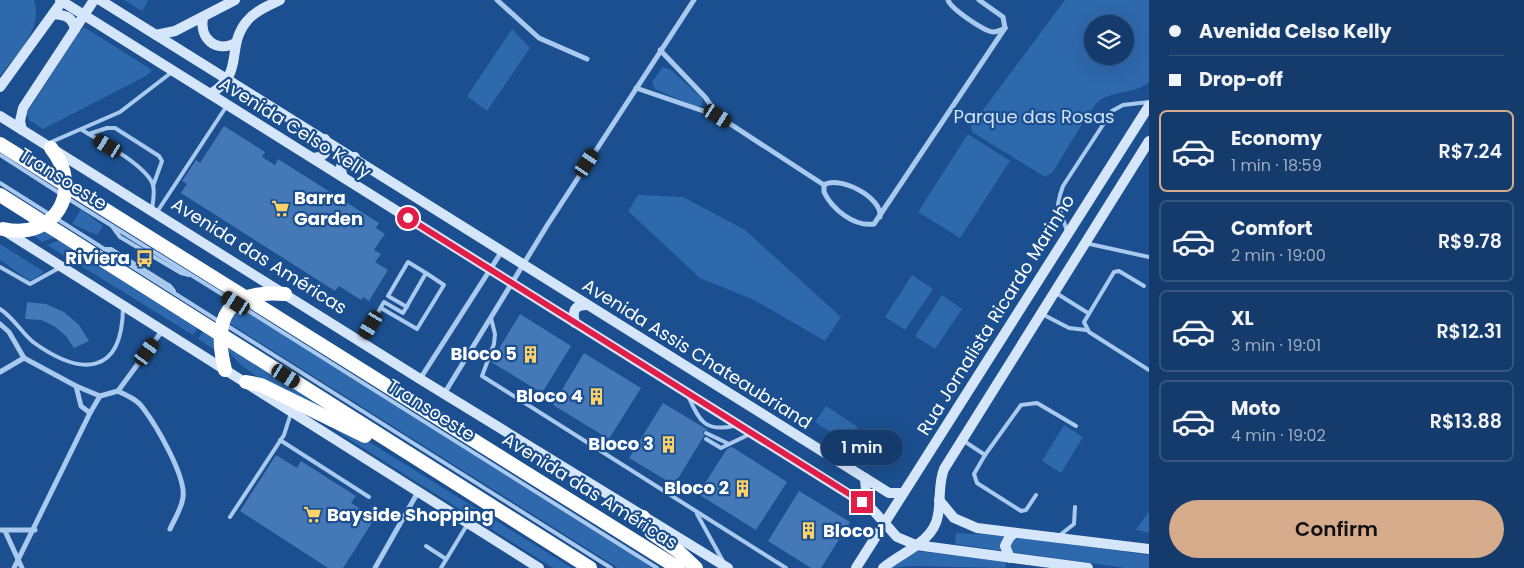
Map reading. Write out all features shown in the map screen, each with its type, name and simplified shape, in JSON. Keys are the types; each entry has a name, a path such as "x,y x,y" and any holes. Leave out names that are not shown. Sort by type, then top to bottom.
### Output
{"highway":[{"name":"Avenida das Américas","path":"0,144 66,191 678,568"},
{"path":"1,228 26,232 49,220 61,207 66,191 62,164 48,146"},
{"path":"0,195 49,220 220,328 402,450 590,568"},
{"path":"226,370 220,328 227,311 241,300 263,293 284,294"},
{"path":"246,382 262,385 373,441 392,449 402,450"},
{"path":"643,517 652,533 696,568"}],"street":[{"path":"0,88 62,0"},
{"name":"Avenida Celso Kelly","path":"62,0 172,72 512,283"},
{"path":"22,130 20,121 23,108 94,0"},
{"name":"Avenida Celso Kelly","path":"100,0 355,157 502,251"},
{"path":"156,35 175,31 235,0"},
{"path":"210,94 228,79 231,73 236,43 246,22 264,8 280,0"},
{"path":"497,0 539,38 587,59"},
{"path":"444,394 524,264 660,50 694,0"},
{"path":"948,0 953,8 986,29 993,32 1005,28"},
{"path":"824,184 824,192 834,207 857,223 867,225 874,224 879,220 1005,28 1003,17 980,0"},
{"path":"53,14 68,16 72,19 75,29"},
{"path":"203,18 202,30 209,42 222,47 236,43"},
{"path":"660,50 705,97 718,116"},
{"path":"636,88 718,116 824,184"},
{"name":"Rua Jornalista Ricardo Marinho","path":"856,568 1149,106"},
{"name":"Avenida das Américas","path":"0,116 444,394 727,568"},
{"path":"313,158 320,157 325,152 325,139"},
{"name":"Rua Jornalista Ricardo Marinho","path":"883,568 932,532 939,514 941,477 1040,313 1149,141"},
{"path":"343,177 340,169 341,163 346,158 355,157"},
{"path":"824,184 830,181 846,183 873,200 880,213 879,220"},
{"path":"1,228 539,568"},
{"path":"1068,234 1084,243"},
{"path":"420,379 502,251"},
{"name":"Avenida Assis Chateaubriand","path":"502,251 889,493 903,493"},
{"path":"512,283 871,508 897,537 916,545 1088,568"},
{"path":"575,323 574,309 580,305 587,305"},
{"path":"0,324 9,332 24,358 76,386 100,396 118,391 163,330"},
{"path":"0,372 24,358"},
{"path":"978,376 989,377 994,388"},
{"path":"76,386 81,406 90,413"},
{"path":"118,391 134,399 143,407 176,465 182,481 184,499 170,529"},
{"path":"20,566 34,530 100,396"},
{"path":"853,497 861,496 866,492 865,478"},
{"path":"375,568 418,491"},
{"path":"939,500 954,518 964,524 977,528 1149,549"},
{"path":"20,566 2,531 34,530"},
{"path":"1010,558 1005,546 1008,538 1014,533"},
{"path":"14,568 20,566"}],"lane":[{"path":"48,146 120,112 172,72"},
{"path":"1068,234 1058,204 1064,186 1112,111 1123,105 1149,102"},
{"path":"154,212 227,105"},
{"path":"89,134 107,128 115,128 159,156 162,161 154,186 154,212"},
{"path":"82,130 141,170 154,186"},
{"name":"Transoeste","path":"0,155 66,191 111,225 120,237 181,274 191,275 241,300 657,568"},
{"name":"Transoeste","path":"0,183 49,220 102,248 111,249 163,281 176,294 220,328 611,568"},
{"path":"1084,243 1149,257"},
{"path":"381,308 417,329 444,284 408,262 388,296 407,307"},
{"path":"0,266 30,284 62,266"},
{"path":"1086,330 1084,322 1088,313 1116,271 1144,286"},
{"path":"361,341 384,302 404,313 426,273"},
{"path":"1054,292 1088,313"},
{"path":"0,309 32,341 72,364 89,365 105,360 114,352 123,323 123,305"},
{"path":"1040,313 1069,328 1086,330 1149,370"},
{"path":"491,318 495,334 494,344 482,376 696,513 786,568"},
{"path":"686,392 699,418 713,428 738,425"},
{"path":"1036,495 1026,510 1021,512 977,483 974,474 1021,405 1037,404 1076,426"},
{"path":"230,517 280,440 290,421 291,411"},
{"path":"706,433 729,444"},
{"path":"706,440 720,448 751,433"},
{"path":"280,440 369,497"},
{"path":"962,440 985,456"},
{"path":"1056,538 1074,524 1075,507"},
{"path":"696,513 727,568"},
{"path":"441,568 468,523"},
{"path":"426,546 446,559"},
{"path":"520,556 527,568"}],"green space":[{"path":"0,0 34,0 36,11 32,31 27,41 0,76"},
{"path":"124,0 146,0 148,1 142,11"},
{"name":"Parque das Rosas","path":"1065,0 1149,0 1149,82 1137,89 1111,95 1099,101 1053,172 1045,177 972,132 971,126"},
{"path":"84,27 152,70 146,76 43,129 29,120 27,113 76,36"},
{"path":"512,29 530,48 487,111 467,96"},
{"path":"663,67 671,70 702,98 702,105 696,107 655,89 652,82"},
{"path":"968,134 1010,161 960,238 918,212"},
{"path":"638,195 683,197 745,230 841,317 825,341 754,300 700,278 628,211"},
{"path":"81,209 103,226 97,235 72,224"},
{"path":"45,231 55,237 42,242 31,234"},
{"path":"61,240 198,328 193,335 47,245"},
{"path":"0,244 43,271 43,273 30,281 0,260"},
{"path":"912,275 933,289 905,330 885,317"},
{"path":"942,295 962,309 935,349 915,336"},
{"path":"239,307 644,561 652,568 618,568 229,323"},
{"path":"203,331 213,336 215,350 198,339"},
{"path":"231,348 344,419 280,389 247,370 235,359 228,349"},
{"path":"826,406 858,427 847,443 815,422"},
{"path":"321,418 350,430 572,568 553,568 344,436"},
{"path":"1064,425 1083,437 1061,473 1042,461"},
{"path":"1149,511 1149,533 1136,530"},
{"path":"956,533 1010,536 1149,555 1149,568 1125,568 955,544"},
{"path":"915,551 1007,560 1005,568 914,566 889,568"}],"building":[{"name":"Barra Garden","path":"224,126 265,152 262,157 275,165 278,159 379,223 376,228 385,234 374,250 381,254 375,262 388,270 369,301 363,297 361,300 339,286 335,291 181,193 187,184 182,181 196,160 200,163"},
{"path":"27,302 46,304 64,312 79,325 89,341 74,348 66,336 54,326 41,320 25,319"},
{"name":"Bloco 5","path":"520,314 571,346 542,393 491,362"},
{"name":"Bloco 4","path":"584,353 641,388 609,439 553,405"},
{"name":"Bloco 3","path":"663,403 708,430 703,431 704,436 674,485 629,458"},
{"name":"Bloco 2","path":"732,447 787,482 756,530 698,494 727,449"},
{"name":"Bayside Shopping","path":"276,455 297,468 301,461 356,496 351,503 375,518 343,568 328,568 240,511"},
{"name":"Bloco 1","path":"799,491 850,522 821,568 811,568 768,541"}],"place":[{"name":"Barra Garden","path":"280,208"},
{"name":"Riviera","path":"144,258"},
{"name":"Bloco 5","path":"531,354"},
{"name":"Bloco 4","path":"597,396"},
{"name":"Bloco 3","path":"668,444"},
{"name":"Bloco 2","path":"743,488"},
{"name":"Bayside Shopping","path":"313,515"},
{"name":"Bloco 1","path":"809,531"}],"route":[{"path":"408,218 862,502"}]}
